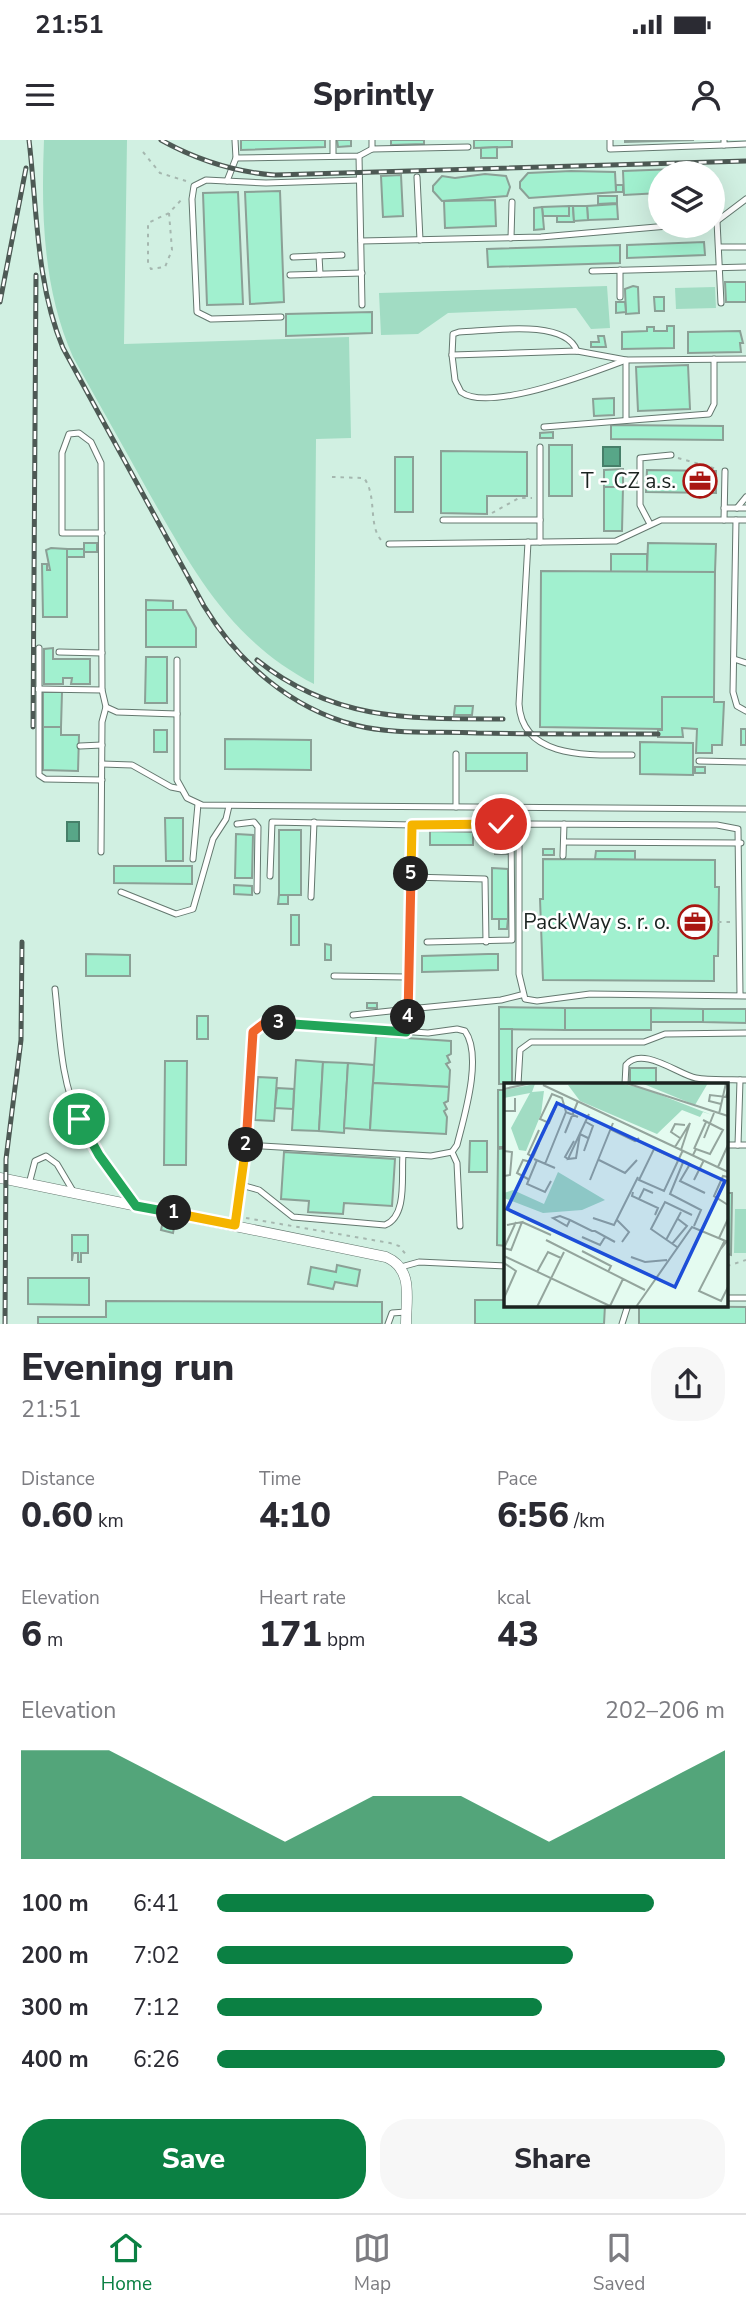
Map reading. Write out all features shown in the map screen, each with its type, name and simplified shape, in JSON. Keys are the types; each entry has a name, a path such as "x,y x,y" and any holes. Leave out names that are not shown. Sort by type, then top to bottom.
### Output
{"street":[{"path":"0,1178 386,1257 401,1267 407,1280 406,1324"}],"lane":[{"path":"227,181 236,158 235,140"},
{"path":"333,140 333,156"},
{"path":"372,140 372,149"},
{"path":"610,140 610,149 724,142 746,144"},
{"path":"236,158 359,156 372,149 468,147"},
{"path":"359,156 362,305"},
{"path":"417,177 420,240"},
{"path":"281,317 211,319 197,312 191,199 194,186 206,180 359,180"},
{"path":"725,215 746,199"},
{"path":"511,238 512,202"},
{"path":"361,241 511,238 648,228"},
{"path":"718,238 721,303"},
{"path":"719,247 746,247"},
{"path":"293,257 342,255"},
{"path":"319,256 320,274"},
{"path":"592,271 746,267"},
{"path":"620,270 620,297"},
{"path":"290,275 362,273"},
{"path":"577,351 574,344 553,330 455,332 452,337 452,355 458,387 466,396 480,399 555,386 625,360"},
{"path":"452,355 577,351 625,360 746,359"},
{"path":"544,427 709,414 714,404 714,359"},
{"path":"625,360 625,420"},
{"path":"101,852 102,745 106,707 102,690 102,533 100,458 87,439 79,433 69,433 62,453 62,533 102,533"},
{"path":"540,447 540,542"},
{"path":"650,524 640,505 640,458 671,455"},
{"path":"724,471 724,520"},
{"path":"737,508 746,497"},
{"path":"724,508 746,508"},
{"path":"443,520 540,520"},
{"path":"388,544 622,540 650,524 667,520 746,520"},
{"path":"736,520 734,702 746,711"},
{"path":"528,542 519,704 524,727 535,738 565,752 632,755"},
{"path":"39,648 39,775 45,779 102,780"},
{"path":"59,652 102,653"},
{"path":"734,659 746,663"},
{"path":"177,660 177,772 181,789 187,798 198,804 746,809"},
{"path":"38,689 102,690"},
{"path":"106,707 117,712 177,714"},
{"path":"80,746 102,745"},
{"path":"456,754 456,807"},
{"path":"699,761 746,762"},
{"path":"102,764 132,765 171,787 181,789"},
{"path":"193,859 198,804"},
{"path":"121,892 176,914 193,909 214,839 226,819 229,806"},
{"path":"254,806 254,822 259,833 257,891"},
{"path":"237,824 254,822"},
{"path":"270,876 272,822 501,824 511,827 512,939 507,943 427,942"},
{"path":"312,897 314,822"},
{"path":"522,995 520,831 526,824 693,825 738,829 746,827"},
{"path":"563,856 564,824"},
{"path":"643,824 643,842"},
{"path":"406,1032 409,1009 407,977 412,825"},
{"path":"664,825 664,842"},
{"path":"693,825 693,842"},
{"path":"353,1015 522,995 537,1002 590,994 743,995 741,843 738,829"},
{"path":"564,842 741,843"},
{"path":"411,877 485,880 486,942"},
{"path":"334,976 407,977"},
{"path":"55,989 65,1081 79,1119 99,1155 136,1206"},
{"path":"235,1225 246,1145 252,1037 258,1026 272,1022 432,1033 457,1029 465,1031 470,1039 469,1091 457,1145 452,1152 442,1156 402,1155 246,1145"},
{"path":"519,1083 520,1050 531,1042 644,1042 665,1034 746,1033"},
{"path":"625,1083 626,1065 632,1060 659,1061 694,1078 743,1080 738,1145"},
{"path":"728,1145 746,1145"},
{"path":"452,1152 458,1169 460,1226"},
{"path":"241,1185 259,1190 293,1217 385,1225 395,1220 399,1210 402,1155"},
{"path":"29,1184 33,1164 46,1156 57,1164 75,1194"},
{"path":"401,1267 417,1262 504,1266"},
{"path":"728,1298 746,1298"},
{"path":"622,1324 627,1307"},
{"path":"388,1324 392,1313 406,1312"}],"path":[{"path":"143,152 160,173 194,186 169,213 153,218 148,223 148,263 151,269 165,267 172,257 169,213"},
{"path":"671,455 724,471"},
{"path":"332,477 364,478 370,488 378,537 388,544"},
{"path":"485,520 485,516 519,498 540,498"},
{"path":"718,922 740,922"},
{"path":"728,1266 746,1260"}],"shaded area":[{"path":"0,140 746,140 746,1324 0,1324"},
{"path":"44,140 127,140 124,344 349,337 351,438 316,439 314,684 259,647 217,602 182,550 73,357 55,305 46,251"},
{"path":"607,286 610,328 591,329 576,308 448,313 418,334 381,335 379,293"},
{"path":"715,287 716,308 676,309 675,288"},
{"path":"603,447 620,447 620,466 603,466"},
{"path":"67,822 79,822 79,841 67,841"},
{"path":"735,1209 746,1209 746,1253 734,1253"}],"building":[{"path":"241,140 325,140 325,147 241,150"},
{"path":"337,140 351,140 351,146 338,147"},
{"path":"391,140 424,140 424,144 391,145"},
{"path":"474,140 512,140 512,147 474,148"},
{"path":"625,140 694,140 625,142"},
{"path":"497,147 497,158 481,158 481,148"},
{"path":"648,170 648,194 624,195 623,171"},
{"path":"615,172 616,192 529,198 520,188 520,182 528,173"},
{"path":"485,174 506,176 510,187 507,196 442,201 433,191 433,186 442,176 455,178"},
{"path":"401,175 403,216 383,217 381,176"},
{"path":"616,185 623,185 623,192 616,192"},
{"path":"280,191 284,302 250,304 245,192"},
{"path":"238,192 243,304 207,305 203,193"},
{"path":"598,196 617,196 617,203 598,204"},
{"path":"495,200 496,226 445,228 444,201"},
{"path":"617,204 618,219 588,220 587,206"},
{"path":"569,206 569,216 543,216 542,207"},
{"path":"569,206 573,206 574,222 557,222 557,216 569,216"},
{"path":"573,206 587,206 588,220 574,221"},
{"path":"542,207 544,229 534,230 534,208"},
{"path":"704,242 705,255 627,258 627,245"},
{"path":"620,245 620,263 488,267 487,249"},
{"path":"725,282 746,282 746,302 726,302"},
{"path":"638,287 639,313 626,314 625,289"},
{"path":"654,297 664,297 664,311 655,311"},
{"path":"616,302 625,302 626,312 616,313"},
{"path":"372,312 372,333 286,336 286,314"},
{"path":"667,326 674,326 674,348 622,349 622,332 647,331 647,327 654,327 654,331 667,331"},
{"path":"740,331 743,343 740,343 741,352 688,353 688,332"},
{"path":"598,336 604,336 606,347 591,347 591,342 599,342"},
{"path":"688,365 690,409 638,411 636,367"},
{"path":"614,398 614,415 594,416 593,399"},
{"path":"611,425 723,426 723,440 611,439"},
{"path":"553,432 553,438 540,438 540,433"},
{"path":"549,445 572,445 572,496 549,496"},
{"path":"441,451 527,452 527,496 487,496 487,514 441,513"},
{"path":"395,457 413,457 413,512 395,512"},
{"path":"623,469 623,487 604,487 604,470"},
{"path":"647,470 716,471 716,493 646,492"},
{"path":"604,487 623,487 622,531 604,531"},
{"path":"84,543 97,543 97,552 84,552"},
{"path":"648,543 716,544 715,572 647,572"},
{"path":"67,549 67,617 43,617 42,564 47,564 47,570 50,570 46,550"},
{"path":"67,549 84,549 84,557 67,557"},
{"path":"611,554 647,554 647,572 611,572"},
{"path":"541,571 715,572 714,697 662,697 662,729 540,727"},
{"path":"146,600 173,601 173,610 146,610"},
{"path":"146,610 186,610 196,628 196,647 146,647"},
{"path":"53,648 53,659 90,659 90,684 71,684 72,678 63,678 63,684 44,684 44,649"},
{"path":"146,657 167,657 167,703 145,703"},
{"path":"43,692 62,692 61,727 43,727"},
{"path":"662,697 714,697 714,702 724,702 722,745 712,745 712,753 696,753 697,729 682,728 683,737 658,737 658,730 662,730"},
{"path":"455,706 473,706 472,715 454,715"},
{"path":"43,727 61,727 61,735 79,735 78,771 43,770"},
{"path":"741,729 746,729 746,745 741,745"},
{"path":"154,730 167,730 167,752 154,752"},
{"path":"225,739 311,740 311,770 225,769"},
{"path":"640,742 693,743 693,775 640,774"},
{"path":"466,753 527,753 527,771 466,771"},
{"path":"695,767 705,767 705,773 695,773"},
{"path":"165,818 183,818 183,861 166,861"},
{"path":"279,830 301,830 301,895 279,895"},
{"path":"430,831 473,832 473,845 430,845"},
{"path":"236,834 253,835 252,878 235,878"},
{"path":"495,840 509,840 509,854 495,854"},
{"path":"543,849 554,849 554,855 543,855"},
{"path":"596,851 635,851 635,860 595,859"},
{"path":"543,859 715,860 715,887 719,887 718,956 714,956 714,981 543,980 540,899 543,899"},
{"path":"114,866 192,866 192,884 114,883"},
{"path":"492,868 508,869 508,919 492,919"},
{"path":"234,885 252,886 252,895 234,894"},
{"path":"279,895 288,895 288,904 278,904"},
{"path":"291,915 299,915 299,945 291,945"},
{"path":"499,919 508,919 507,929 499,929"},
{"path":"325,944 331,945 331,960 325,960"},
{"path":"86,954 130,955 130,976 86,976"},
{"path":"498,954 498,970 422,972 422,956"},
{"path":"367,1003 377,1003 377,1008 367,1008"},
{"path":"499,1007 565,1008 565,1030 499,1029"},
{"path":"565,1008 651,1008 651,1030 565,1030"},
{"path":"651,1008 703,1009 703,1022 651,1022"},
{"path":"703,1009 746,1009 746,1023 703,1022"},
{"path":"197,1016 208,1016 208,1039 197,1039"},
{"path":"499,1029 512,1029 512,1083 499,1084"},
{"path":"376,1036 451,1041 451,1054 447,1056 450,1062 446,1064 450,1070 449,1087 373,1083"},
{"path":"296,1060 323,1062 319,1131 292,1130"},
{"path":"165,1061 187,1061 186,1165 164,1165"},
{"path":"323,1062 348,1063 344,1133 319,1131"},
{"path":"348,1063 374,1065 370,1130 344,1128"},
{"path":"630,1068 656,1068 656,1083 630,1083"},
{"path":"258,1077 277,1078 274,1121 255,1120"},
{"path":"373,1083 449,1087 448,1101 444,1103 447,1109 444,1111 447,1117 446,1134 370,1130"},
{"path":"277,1088 294,1089 293,1109 275,1108"},
{"path":"498,1090 504,1090 504,1147 498,1147"},
{"path":"470,1141 487,1141 487,1172 469,1172"},
{"path":"504,1148 504,1246 497,1245 498,1149"},
{"path":"284,1152 395,1159 392,1206 344,1203 343,1214 308,1212 309,1201 281,1199"},
{"path":"728,1193 732,1193 731,1255 728,1254"},
{"path":"163,1221 175,1223 173,1233 161,1230"},
{"path":"72,1235 88,1235 88,1253 81,1253 81,1262 78,1262 78,1253 73,1253 72,1261"},
{"path":"337,1265 360,1270 357,1286 335,1282 333,1289 308,1284 311,1267 336,1272"},
{"path":"28,1278 89,1278 89,1305 28,1304"},
{"path":"475,1300 504,1300 504,1307 605,1307 604,1324 475,1324"},
{"path":"106,1301 382,1302 382,1324 38,1324 38,1317 106,1317"},
{"path":"639,1307 746,1307 746,1324 639,1324"}],"railway":[{"path":"29,140 42,272 47,298 63,348 204,606 233,646 250,664 288,695 309,707 331,717 370,728 416,732 658,734"},
{"path":"161,140 216,164 275,175 746,161"},
{"path":"0,302 26,168"},
{"path":"33,727 36,275"},
{"path":"257,660 314,695 344,705 404,716 503,719"},
{"path":"5,1324 6,1159 21,1040 22,942"}],"place":[{"name":"T - CZ a.s.","path":"700,481"},
{"name":"PackWay s. r. o.","path":"695,922"}],"route":[{"path":"79,1119 99,1155 136,1206 235,1225 246,1145 253,1032 266,1022 406,1032 409,1009 407,968 412,825 501,824"}]}
